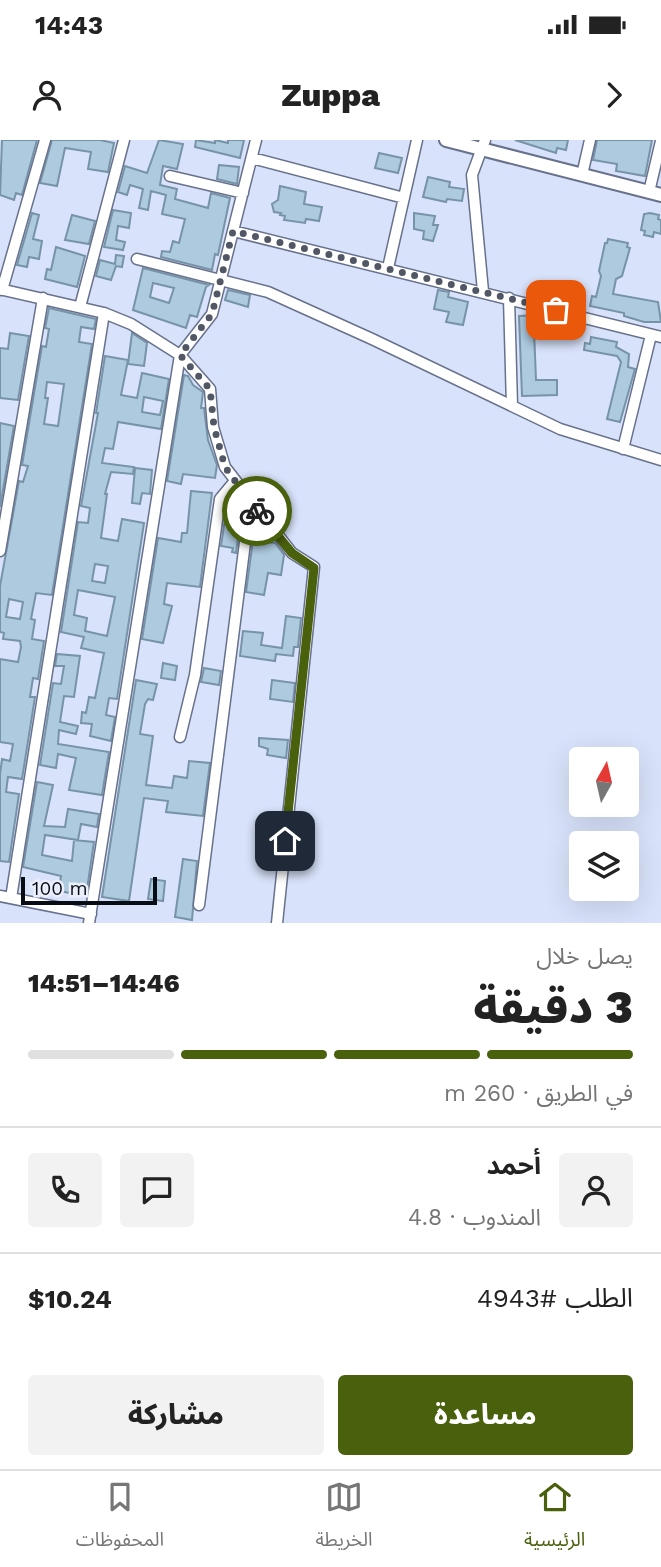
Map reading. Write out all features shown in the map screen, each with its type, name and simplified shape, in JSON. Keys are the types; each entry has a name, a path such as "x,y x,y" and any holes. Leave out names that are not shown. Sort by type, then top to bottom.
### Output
{"street":[{"path":"46,140 1,290 104,313 131,324 180,355 210,389 214,427 225,467 250,503 292,553 314,568 277,923"},
{"path":"80,307 124,140"},
{"path":"104,313 5,897 90,919 180,355 209,320 256,140"},
{"path":"388,268 417,140"},
{"path":"446,140 484,144 582,175 655,194 661,141"},
{"path":"582,175 590,140"},
{"path":"483,291 472,175 484,144"},
{"path":"252,158 404,198"},
{"path":"170,176 243,193"},
{"path":"233,231 656,336 623,449"},
{"path":"137,259 279,296 560,429 661,460"},
{"path":"0,551 43,298"},
{"path":"509,298 512,406"},
{"path":"180,737 195,675 220,499 235,481"},
{"path":"199,905 250,503"}],"building":[{"path":"2,140 37,140 22,195 16,193 14,200 0,195"},
{"path":"52,140 100,140 114,143 108,172 88,169 91,152 65,148 57,186 40,183"},
{"path":"159,140 183,144 177,169 163,166 160,185 177,189 175,199 208,208 211,193 230,198 218,255 215,254 212,270 161,257 162,251 170,252 173,241 179,243 185,219 162,214 166,195 151,191 148,210 139,208 143,189 130,185 127,195 118,192 125,166 147,173"},
{"path":"196,140 228,143 228,140 244,140 240,158 195,147"},
{"path":"515,140 568,140 566,150 557,148 556,153"},
{"path":"597,140 652,140 645,176 616,171 617,164 593,160"},
{"path":"379,153 402,158 398,173 375,168"},
{"path":"219,165 239,167 237,184 217,179"},
{"path":"428,177 450,182 449,187 464,189 462,201 447,199 446,202 423,197"},
{"path":"280,186 306,192 304,204 322,207 319,221 306,219 305,223 284,220 285,216 274,212 272,204 278,200"},
{"path":"113,210 131,213 129,228 118,226 116,240 125,242 123,250 104,247"},
{"path":"32,213 39,215 33,239 42,241 39,259 29,257 27,267 17,265"},
{"path":"414,213 435,216 433,225 438,225 433,241 423,239 424,231 414,229"},
{"path":"644,214 659,215 658,219 661,220 661,234 654,232 653,237 644,235 645,231 641,230"},
{"path":"72,215 95,221 89,244 65,240"},
{"path":"608,239 628,243 627,247 630,248 622,276 616,279 613,294 658,302 661,322 644,322 624,316 624,313 590,306 592,296 596,297 601,276 599,271"},
{"path":"56,247 85,256 77,287 45,279 47,269 51,270"},
{"path":"116,255 124,256 122,267 116,266 111,280 96,276 100,260 115,264"},
{"path":"143,268 209,285 206,287 197,317 190,315 186,328 133,310","holes":["153,283 174,288 169,303 150,297"]},
{"path":"228,290 250,295 248,307 225,300"},
{"path":"438,290 449,292 448,297 468,302 463,325 446,322 449,312 434,309"},
{"path":"49,308 96,319 94,329 81,327 79,342 92,344 52,595 36,593 31,619 35,620 32,639 44,641 38,679 33,678 30,697 35,697 22,779 8,777 6,792 19,794 9,862 0,861 0,774 2,759 10,761 13,744 0,742 0,659 18,662 21,647 20,641 3,639 4,633 0,632 0,586 19,481 23,482 28,466 22,465 42,346 46,347 49,329 45,328","holes":["47,382 64,384 58,426 44,424 48,398 45,398","9,599 23,602 20,619 6,617"]},
{"path":"519,316 548,317 548,330 534,330 536,380 557,380 557,395 522,396"},
{"path":"10,333 29,336 18,400 0,398 0,348 8,349"},
{"path":"132,333 147,343 144,366 128,364"},
{"path":"591,337 617,342 616,347 629,354 628,367 635,369 620,422 607,419 621,362 617,356 584,350 585,343 590,344"},
{"path":"105,356 128,360 121,395 137,398 142,373 169,379 161,429 118,422 113,449 105,448 102,463 134,467 133,474 111,472 105,494 101,538 118,541 122,519 144,523 117,699 109,698 106,715 115,717 111,741 90,736 92,724 81,723 82,712 86,713 89,697 95,698 104,653 81,648 84,637 61,632 78,522 88,523 90,508 81,506","holes":["144,397 163,401 160,415 142,412","95,564 108,566 105,583 92,581","78,590 115,597 107,636 85,631 87,618 74,615"]},
{"path":"184,375 203,392 201,408 204,408 208,440 217,465 215,478 183,474 181,484 167,481"},
{"path":"0,423 14,426 0,507"},
{"path":"135,468 152,470 150,494 142,493 140,504 132,503"},
{"path":"191,491 212,493 200,587 167,583 164,604 172,606 163,643 142,639 158,538 181,542 182,533 187,533"},
{"path":"226,512 241,514 236,553 232,552 233,548 221,546"},
{"path":"256,518 267,533 266,542 275,543 284,555 281,575 268,573 264,595 246,592"},
{"path":"286,616 301,618 298,647 294,647 293,656 276,654 275,661 240,656 243,631 263,633 261,645 282,648"},
{"path":"57,654 80,656 74,697 64,696 60,722 78,726 76,734 59,730 58,744 109,752 102,795 69,790 76,758 58,754 56,768 40,765 53,683 61,684 64,666 55,666"},
{"path":"163,663 177,666 175,680 161,678"},
{"path":"204,668 221,671 219,685 201,682"},
{"path":"136,680 157,684 153,700 148,699 145,704 140,734 153,736 146,785 172,788 174,776 187,778 189,761 210,763 203,816 166,812 168,801 144,798 129,901 102,897"},
{"path":"272,680 295,683 293,702 270,699"},
{"path":"259,738 288,740 286,758 267,755 268,749 259,746"},
{"path":"37,782 53,785 44,826 65,827 68,809 99,814 97,827 81,824 78,840 45,835 42,855 72,861 74,840 94,842 86,896 59,891 61,876 23,867"},
{"path":"183,859 197,861 192,920 175,917"},
{"path":"151,879 165,881 163,901 148,899"}],"way so far":[{"path":"257,511 225,467 214,427 208,384 180,355 212,314 233,231 556,310"}],"route":[{"path":"257,511 292,553 314,568 285,841"}]}
